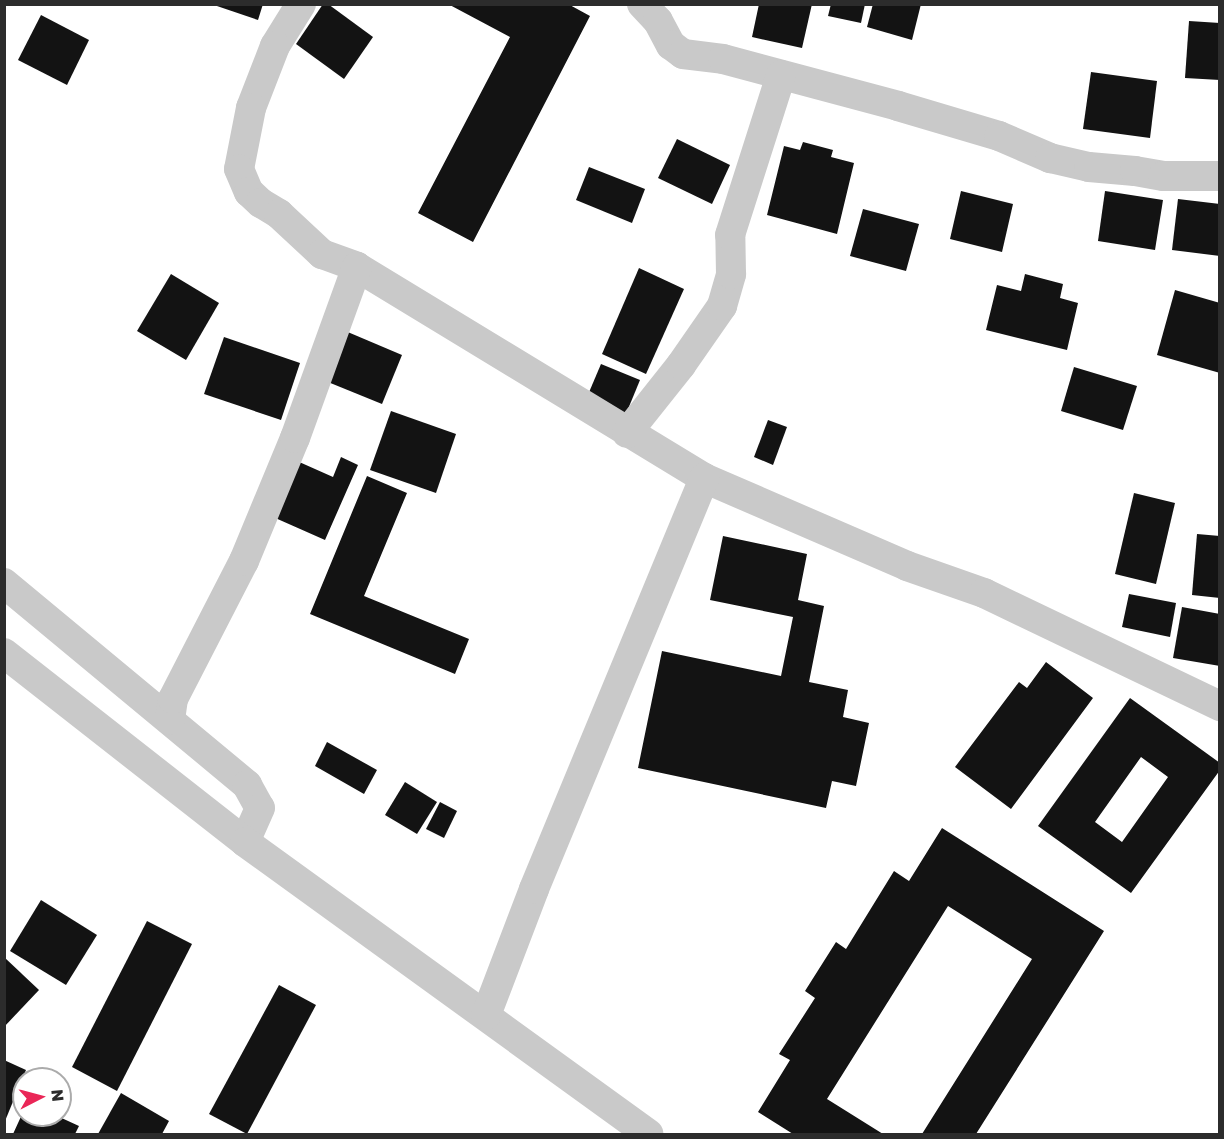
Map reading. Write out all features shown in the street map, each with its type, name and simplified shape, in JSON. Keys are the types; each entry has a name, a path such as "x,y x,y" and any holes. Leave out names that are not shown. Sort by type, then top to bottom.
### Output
{"street":[{"path":"302,4 275,46 251,108 239,169 249,192 279,214 322,254 357,267 704,478 907,566 984,594 1220,706"},
{"path":"642,4 658,21 671,45 683,54 723,59 781,75 999,136 1050,158 1089,167 1163,176 1220,176"},
{"path":"627,433 681,365 722,306 731,274 730,235 781,75"},
{"path":"170,720 173,699 244,561 295,438 357,267"},
{"path":"486,1015 530,898 704,478"},
{"path":"4,583 247,785 260,808 245,842"},
{"path":"4,653 245,842 648,1134"}],"building":[{"path":"211,4 263,4 258,20"},
{"path":"323,4 328,4 373,37 344,79 296,44"},
{"path":"448,4 568,4 590,16 473,242 418,213 510,37"},
{"path":"759,4 812,4 802,48 752,37"},
{"path":"831,4 865,4 861,23 828,16"},
{"path":"873,4 921,4 912,40 867,27"},
{"path":"41,15 89,40 67,85 18,60"},
{"path":"1189,21 1220,23 1220,80 1185,78"},
{"path":"1091,72 1157,81 1150,138 1083,129"},
{"path":"677,139 730,165 712,204 658,178"},
{"path":"803,142 833,150 831,157 854,163 837,234 767,215 784,146 800,150"},
{"path":"589,167 645,189 632,223 576,200"},
{"path":"961,191 1013,204 1002,252 950,239"},
{"path":"1105,191 1163,200 1155,250 1098,241"},
{"path":"1178,199 1220,204 1220,256 1172,250"},
{"path":"863,209 919,224 906,271 850,256"},
{"path":"639,268 684,289 646,374 602,354"},
{"path":"171,274 219,303 186,360 137,331"},
{"path":"1025,274 1063,284 1060,298 1078,303 1067,350 986,330 997,285 1021,291"},
{"path":"1175,290 1220,303 1220,373 1157,355"},
{"path":"343,330 402,355 382,404 323,380"},
{"path":"224,337 300,363 281,420 204,394"},
{"path":"601,364 640,380 626,414 587,397"},
{"path":"1074,367 1137,386 1123,430 1061,411"},
{"path":"391,411 456,434 436,493 370,470"},
{"path":"768,420 787,427 773,465 754,457"},
{"path":"341,457 358,465 325,540 273,517 297,461 333,477"},
{"path":"367,476 407,493 364,596 469,639 455,674 310,614"},
{"path":"1134,493 1175,503 1156,584 1115,574"},
{"path":"1197,534 1220,536 1220,598 1192,595"},
{"path":"723,536 807,554 798,600 824,606 809,682 848,690 843,717 869,723 856,786 832,781 826,808 638,768 662,651 781,676 793,617 710,600"},
{"path":"1129,594 1176,603 1170,637 1122,627"},
{"path":"1182,607 1220,614 1220,666 1173,658"},
{"path":"1046,662 1093,698 1011,809 955,767 1019,682 1027,688"},
{"path":"1130,698 1220,763 1220,770 1131,893 1038,826","holes":["1141,757 1168,777 1122,842 1095,822"]},
{"path":"327,742 377,770 364,794 315,766"},
{"path":"405,782 437,802 417,834 385,815"},
{"path":"440,802 457,811 444,838 426,829"},
{"path":"942,828 1104,931 976,1134 922,1134 1032,959 948,906 827,1099 883,1134 793,1134 758,1112 790,1060 779,1054 815,998 805,991 836,942 846,949 894,871 909,881"},
{"path":"41,900 97,935 66,985 10,951"},
{"path":"147,921 192,944 117,1091 72,1067"},
{"path":"4,957 39,990 4,1027"},
{"path":"279,985 316,1005 247,1134 209,1114"},
{"path":"4,1060 19,1067 12,1067 12,1104 4,1121"},
{"path":"121,1093 169,1121 162,1134 98,1134"},
{"path":"72,1123 79,1126 75,1134 13,1134 16,1127 72,1127"}]}
